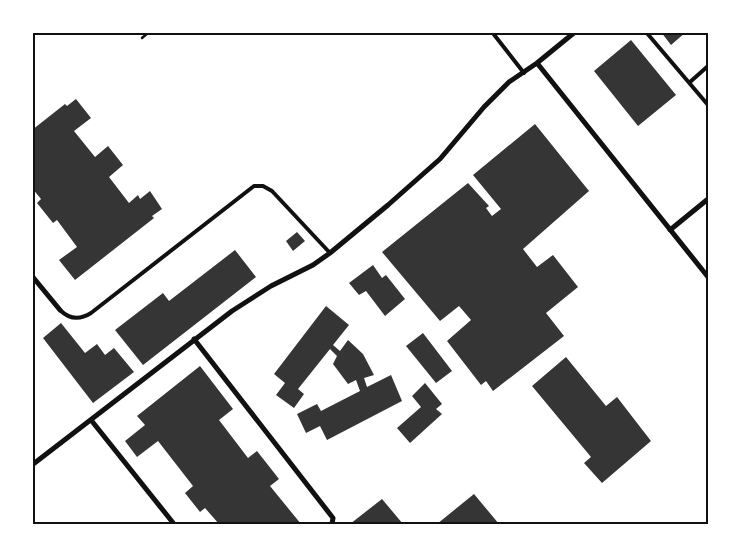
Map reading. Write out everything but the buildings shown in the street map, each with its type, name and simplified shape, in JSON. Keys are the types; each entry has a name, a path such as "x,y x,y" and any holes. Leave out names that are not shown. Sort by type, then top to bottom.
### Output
{"street":[{"path":"32,465 232,311 263,291 305,270 330,253 388,205 440,158 484,107 509,82 537,63 575,32"},
{"path":"537,63 708,277"},
{"path":"670,230 708,198"},
{"path":"32,276 60,310"},
{"path":"194,339 333,518 332,524"},
{"path":"90,420 174,524"}],"lane":[{"path":"492,32 524,72"},
{"path":"646,32 708,104"},
{"path":"690,82 708,66"},
{"path":"60,310 66,316 74,318 83,318 91,313 254,186 263,186 272,192 330,253"}],"path":[{"path":"142,38 149,32"}]}
